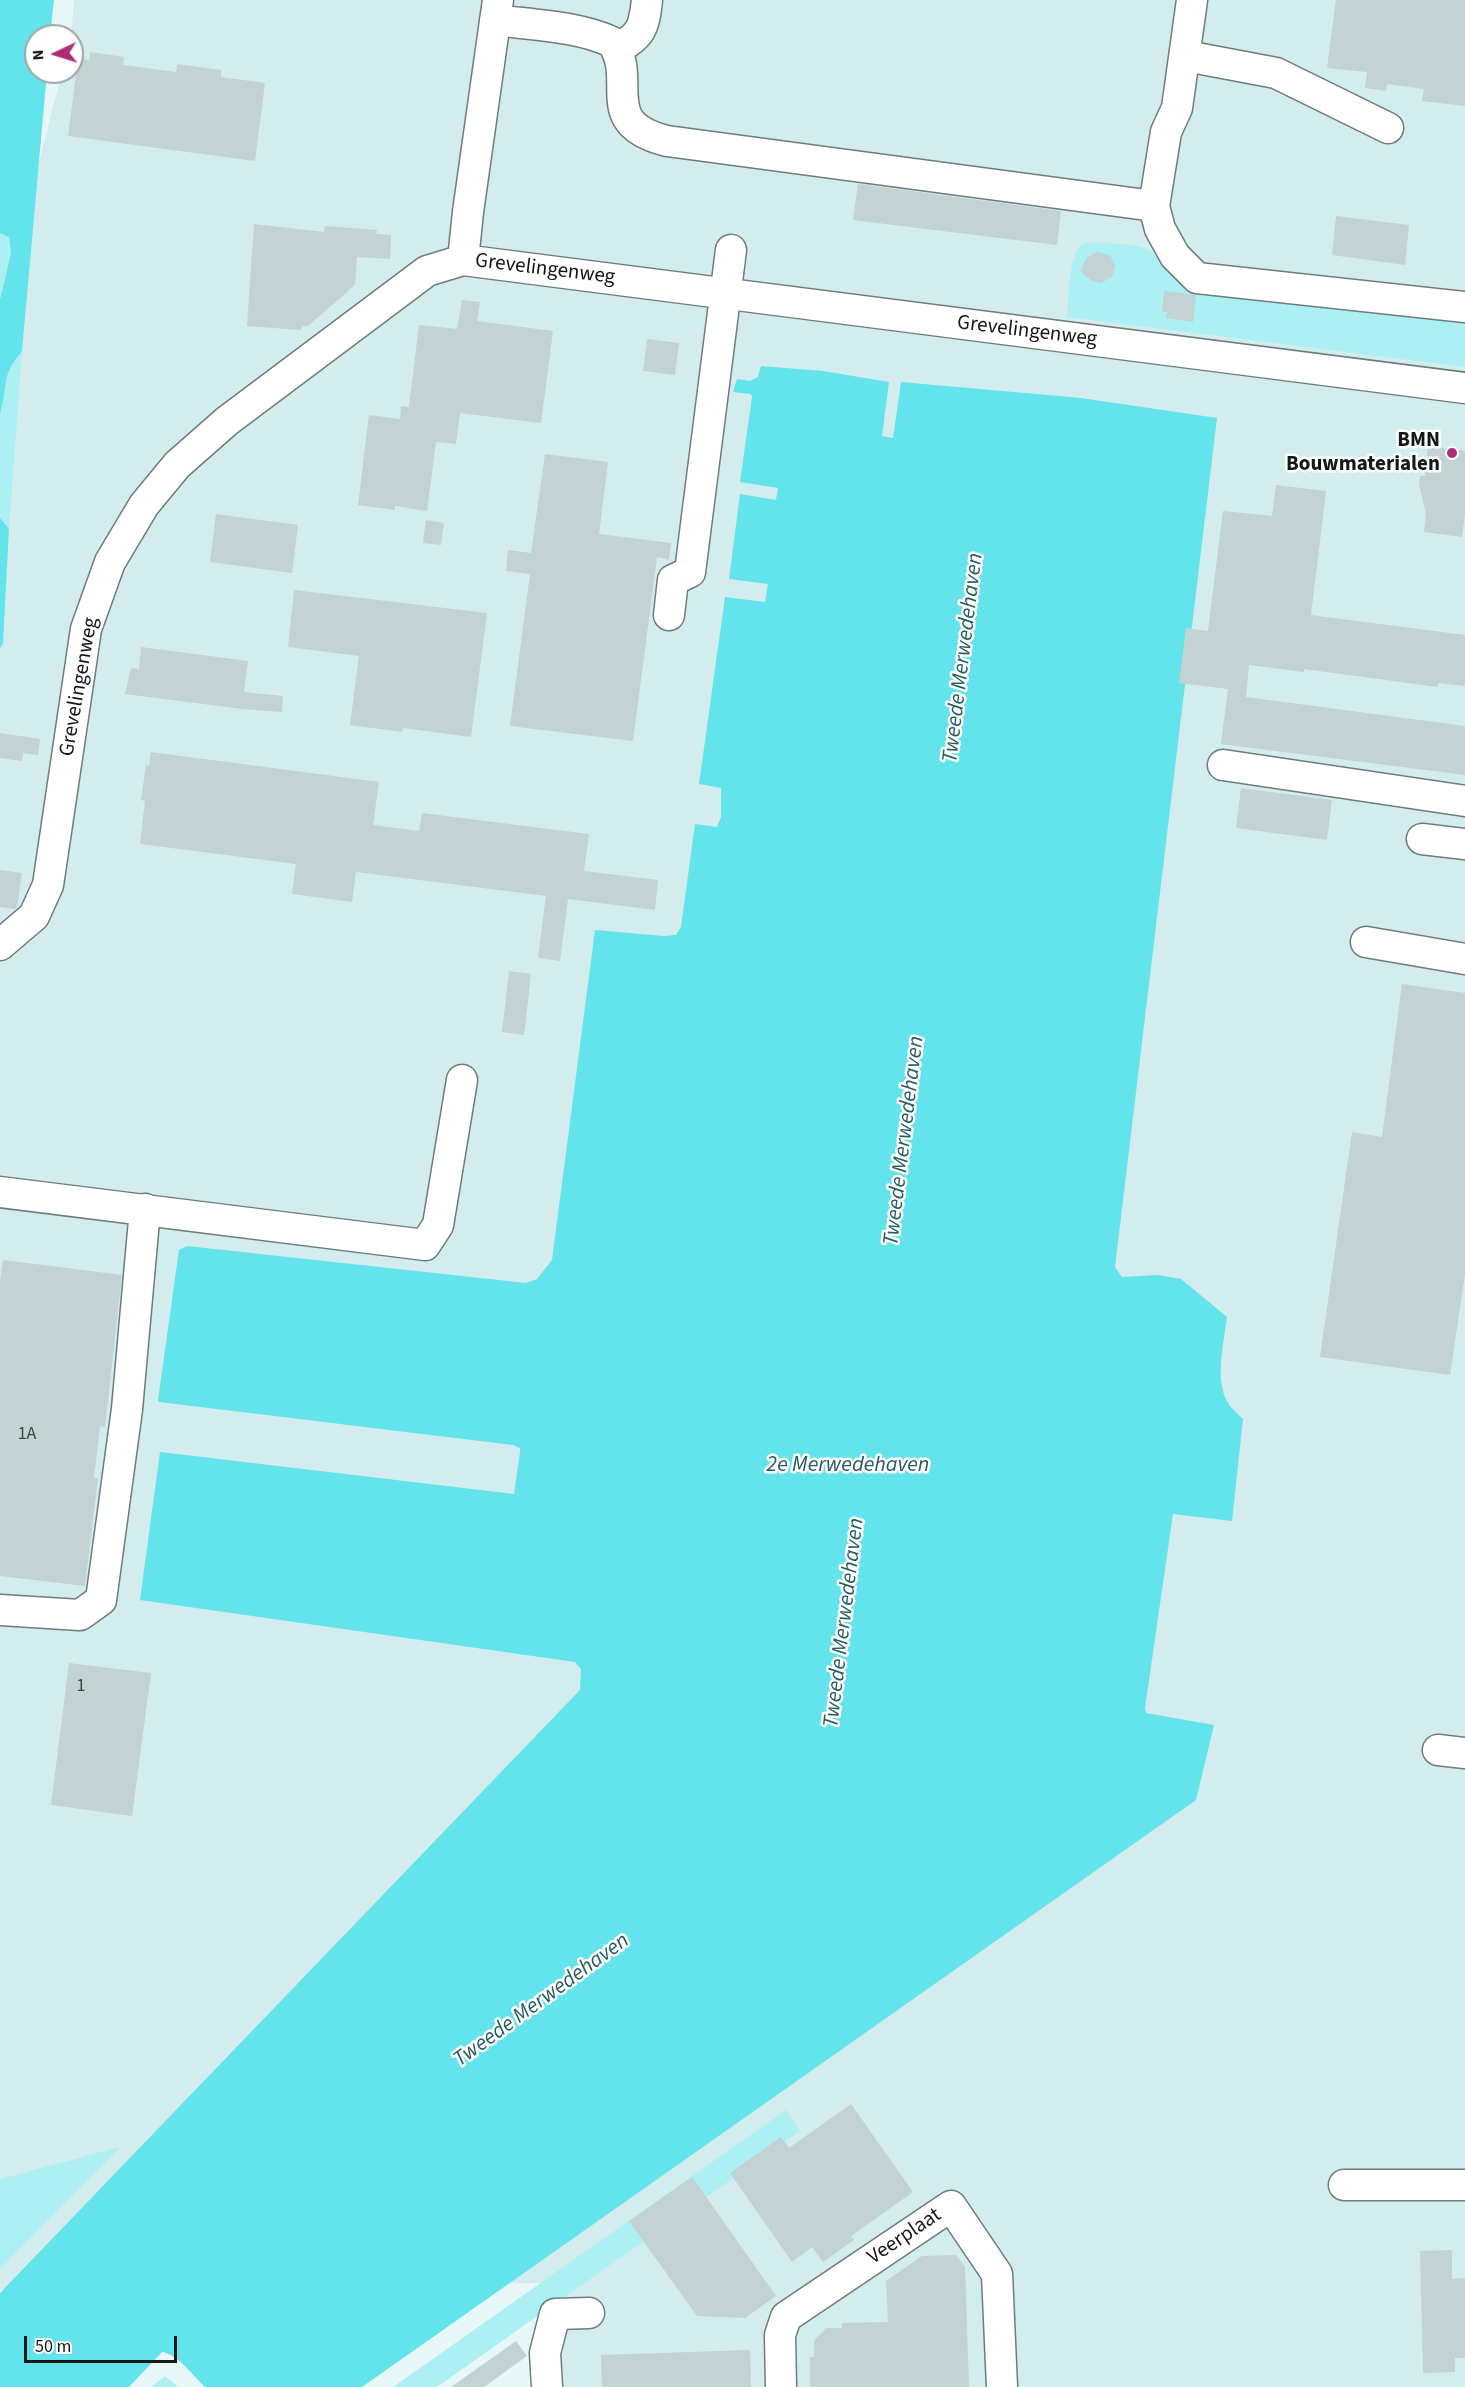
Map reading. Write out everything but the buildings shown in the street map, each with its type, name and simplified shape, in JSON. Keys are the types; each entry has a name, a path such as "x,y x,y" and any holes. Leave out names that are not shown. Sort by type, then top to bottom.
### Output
{"street":[{"path":"616,48 636,38 642,30 647,0"},
{"path":"1192,0 1177,108 1166,132 1154,206 1160,229 1175,256 1197,278 1465,307"},
{"path":"463,260 496,10 612,42 620,60 623,105 627,117 647,136 667,141 1154,206"},
{"path":"1185,56 1276,73 1388,128"},
{"path":"669,615 673,580 690,572 731,250"},
{"name":"Grevelingenweg","path":"0,945 34,916 48,885 86,629 110,562 144,505 177,465 227,421 427,271 463,260 1465,388"},
{"path":"1223,765 1465,801"},
{"path":"1422,838 1465,844"},
{"path":"1366,942 1465,959"},
{"path":"0,1192 424,1245 438,1225 462,1080"},
{"path":"0,1610 80,1615 101,1600 126,1410 146,1209"},
{"path":"1344,2185 1465,2185"},
{"name":"Veerplaat","path":"781,2387 780,2335 786,2317 951,2206 997,2274 1002,2387"},
{"path":"547,2387 545,2353 555,2314 589,2313"}],"shaded area":[{"path":"74,0 1465,0 1465,2387 547,2387 542,2283 0,2289 0,314 59,84 84,84 84,24 72,24"},
{"path":"0,233 9,237 11,253 0,299"},
{"path":"1083,243 1135,246 1154,252 1162,258 1465,320 1465,367 1067,317 1074,257"},
{"path":"22,351 9,529 0,518 0,414 8,374"},
{"path":"786,2110 800,2131 437,2387 393,2387"},
{"path":"120,2147 0,2269 0,2179"},
{"path":"165,2376 178,2387 151,2387"}],"water":[{"path":"0,0 54,0 51,24 24,24 24,84 46,84 22,351 8,374 0,414 0,299 11,253 9,237 0,233"},
{"name":"2e Merwedehaven","path":"761,366 823,371 889,382 882,436 893,438 901,382 1081,398 1217,418 1115,1267 1122,1277 1158,1275 1181,1279 1227,1317 1221,1363 1222,1386 1230,1406 1243,1419 1232,1521 1173,1514 1145,1708 1146,1713 1214,1725 1196,1800 362,2387 205,2387 179,2361 162,2352 129,2387 0,2387 0,2293 580,1690 581,1669 575,1662 140,1600 160,1452 514,1494 520,1452 520,1448 513,1445 159,1402 158,1400 179,1250 187,1246 526,1283 537,1279 552,1260 595,930 676,935 681,927 695,824 717,827 721,817 721,788 699,784 725,597 765,602 768,584 729,579 740,494 776,500 778,488 740,482 752,397 751,394 733,392 737,379 750,381 758,377"},
{"path":"0,518 9,529 3,643 0,648"}],"place":[{"name":"BMN Bouwmaterialen","path":"1452,453"}],"water label":[{"name":"Tweede Merwedehaven","path":"964,658"},
{"name":"Tweede Merwedehaven","path":"905,1141"},
{"name":"Tweede Merwedehaven","path":"845,1623"},
{"name":"Tweede Merwedehaven","path":"542,2001"}]}
